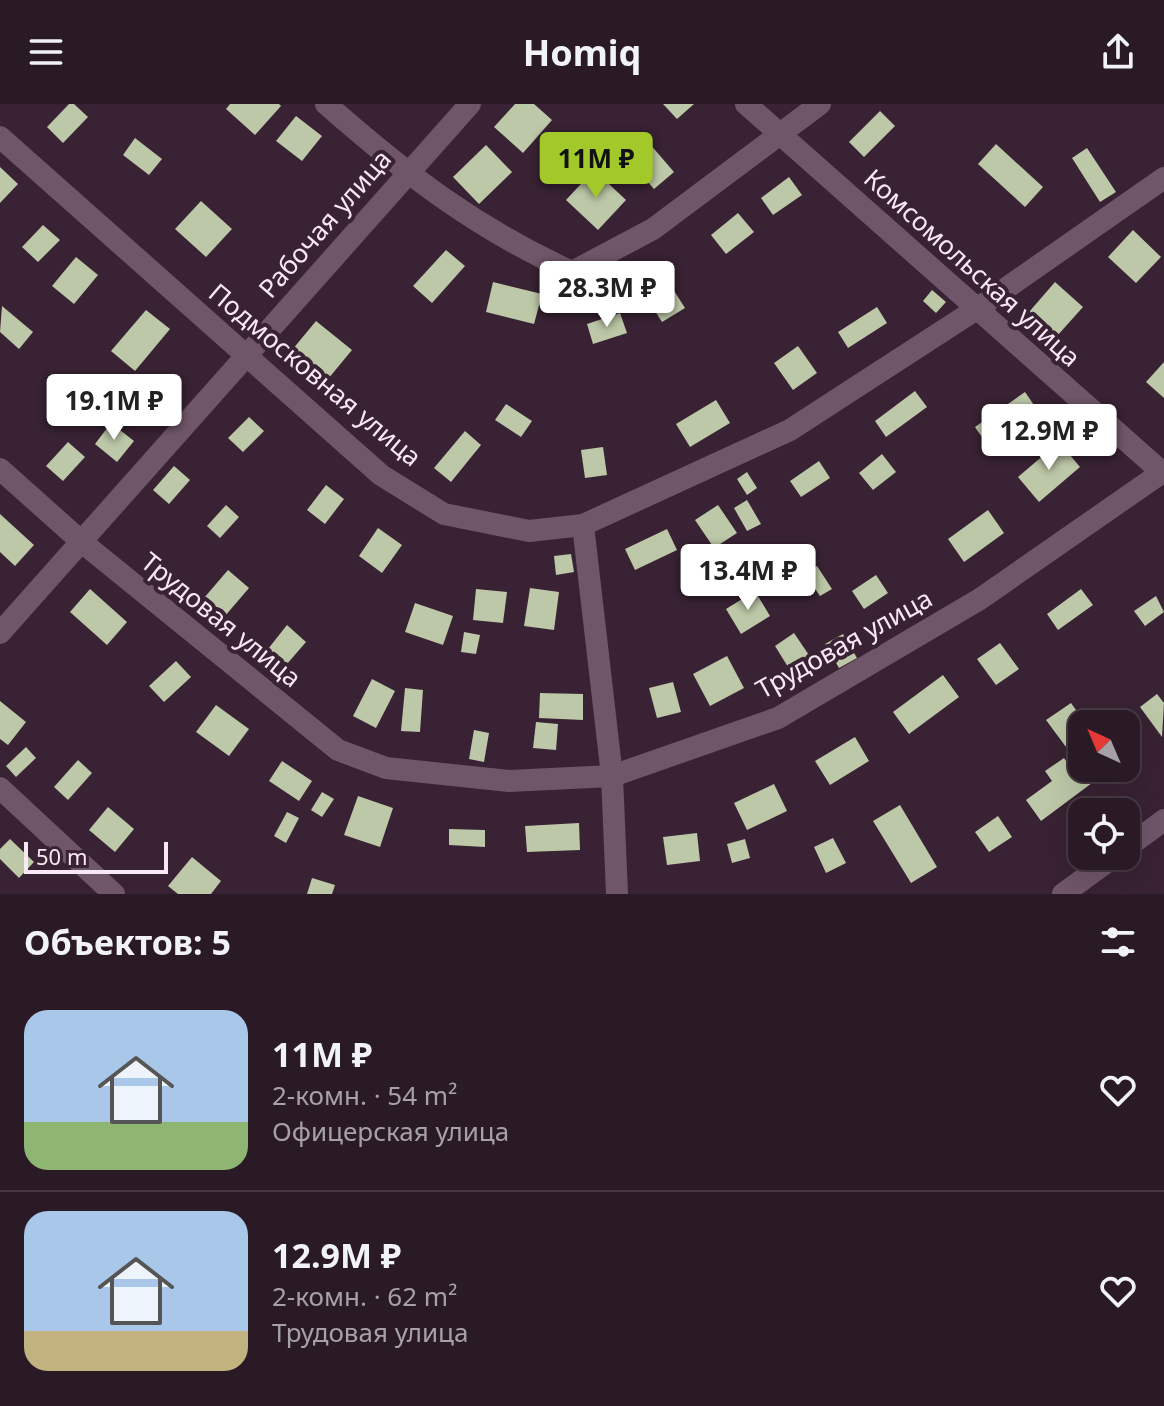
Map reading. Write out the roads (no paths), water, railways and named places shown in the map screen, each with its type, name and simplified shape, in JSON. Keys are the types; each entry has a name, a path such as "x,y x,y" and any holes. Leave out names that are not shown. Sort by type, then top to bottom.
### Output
{"street":[{"path":"326,104 405,174 510,244 572,272 653,229 820,104"},
{"name":"Рабочая улица","path":"0,633 470,104"},
{"name":"Комсомольская улица","path":"746,104 975,310 1163,472"},
{"name":"Подмосковная улица","path":"0,137 381,475 444,514 529,531 583,525 790,430 975,310 1164,178"},
{"name":"Трудовая улица","path":"0,469 83,543 338,750 386,768 509,781 612,776 778,718 980,599 1163,472"},
{"path":"583,525 612,776 617,894"},
{"path":"0,788 114,894"},
{"path":"1140,838 1164,820"},
{"path":"1063,894 1096,870"}]}
